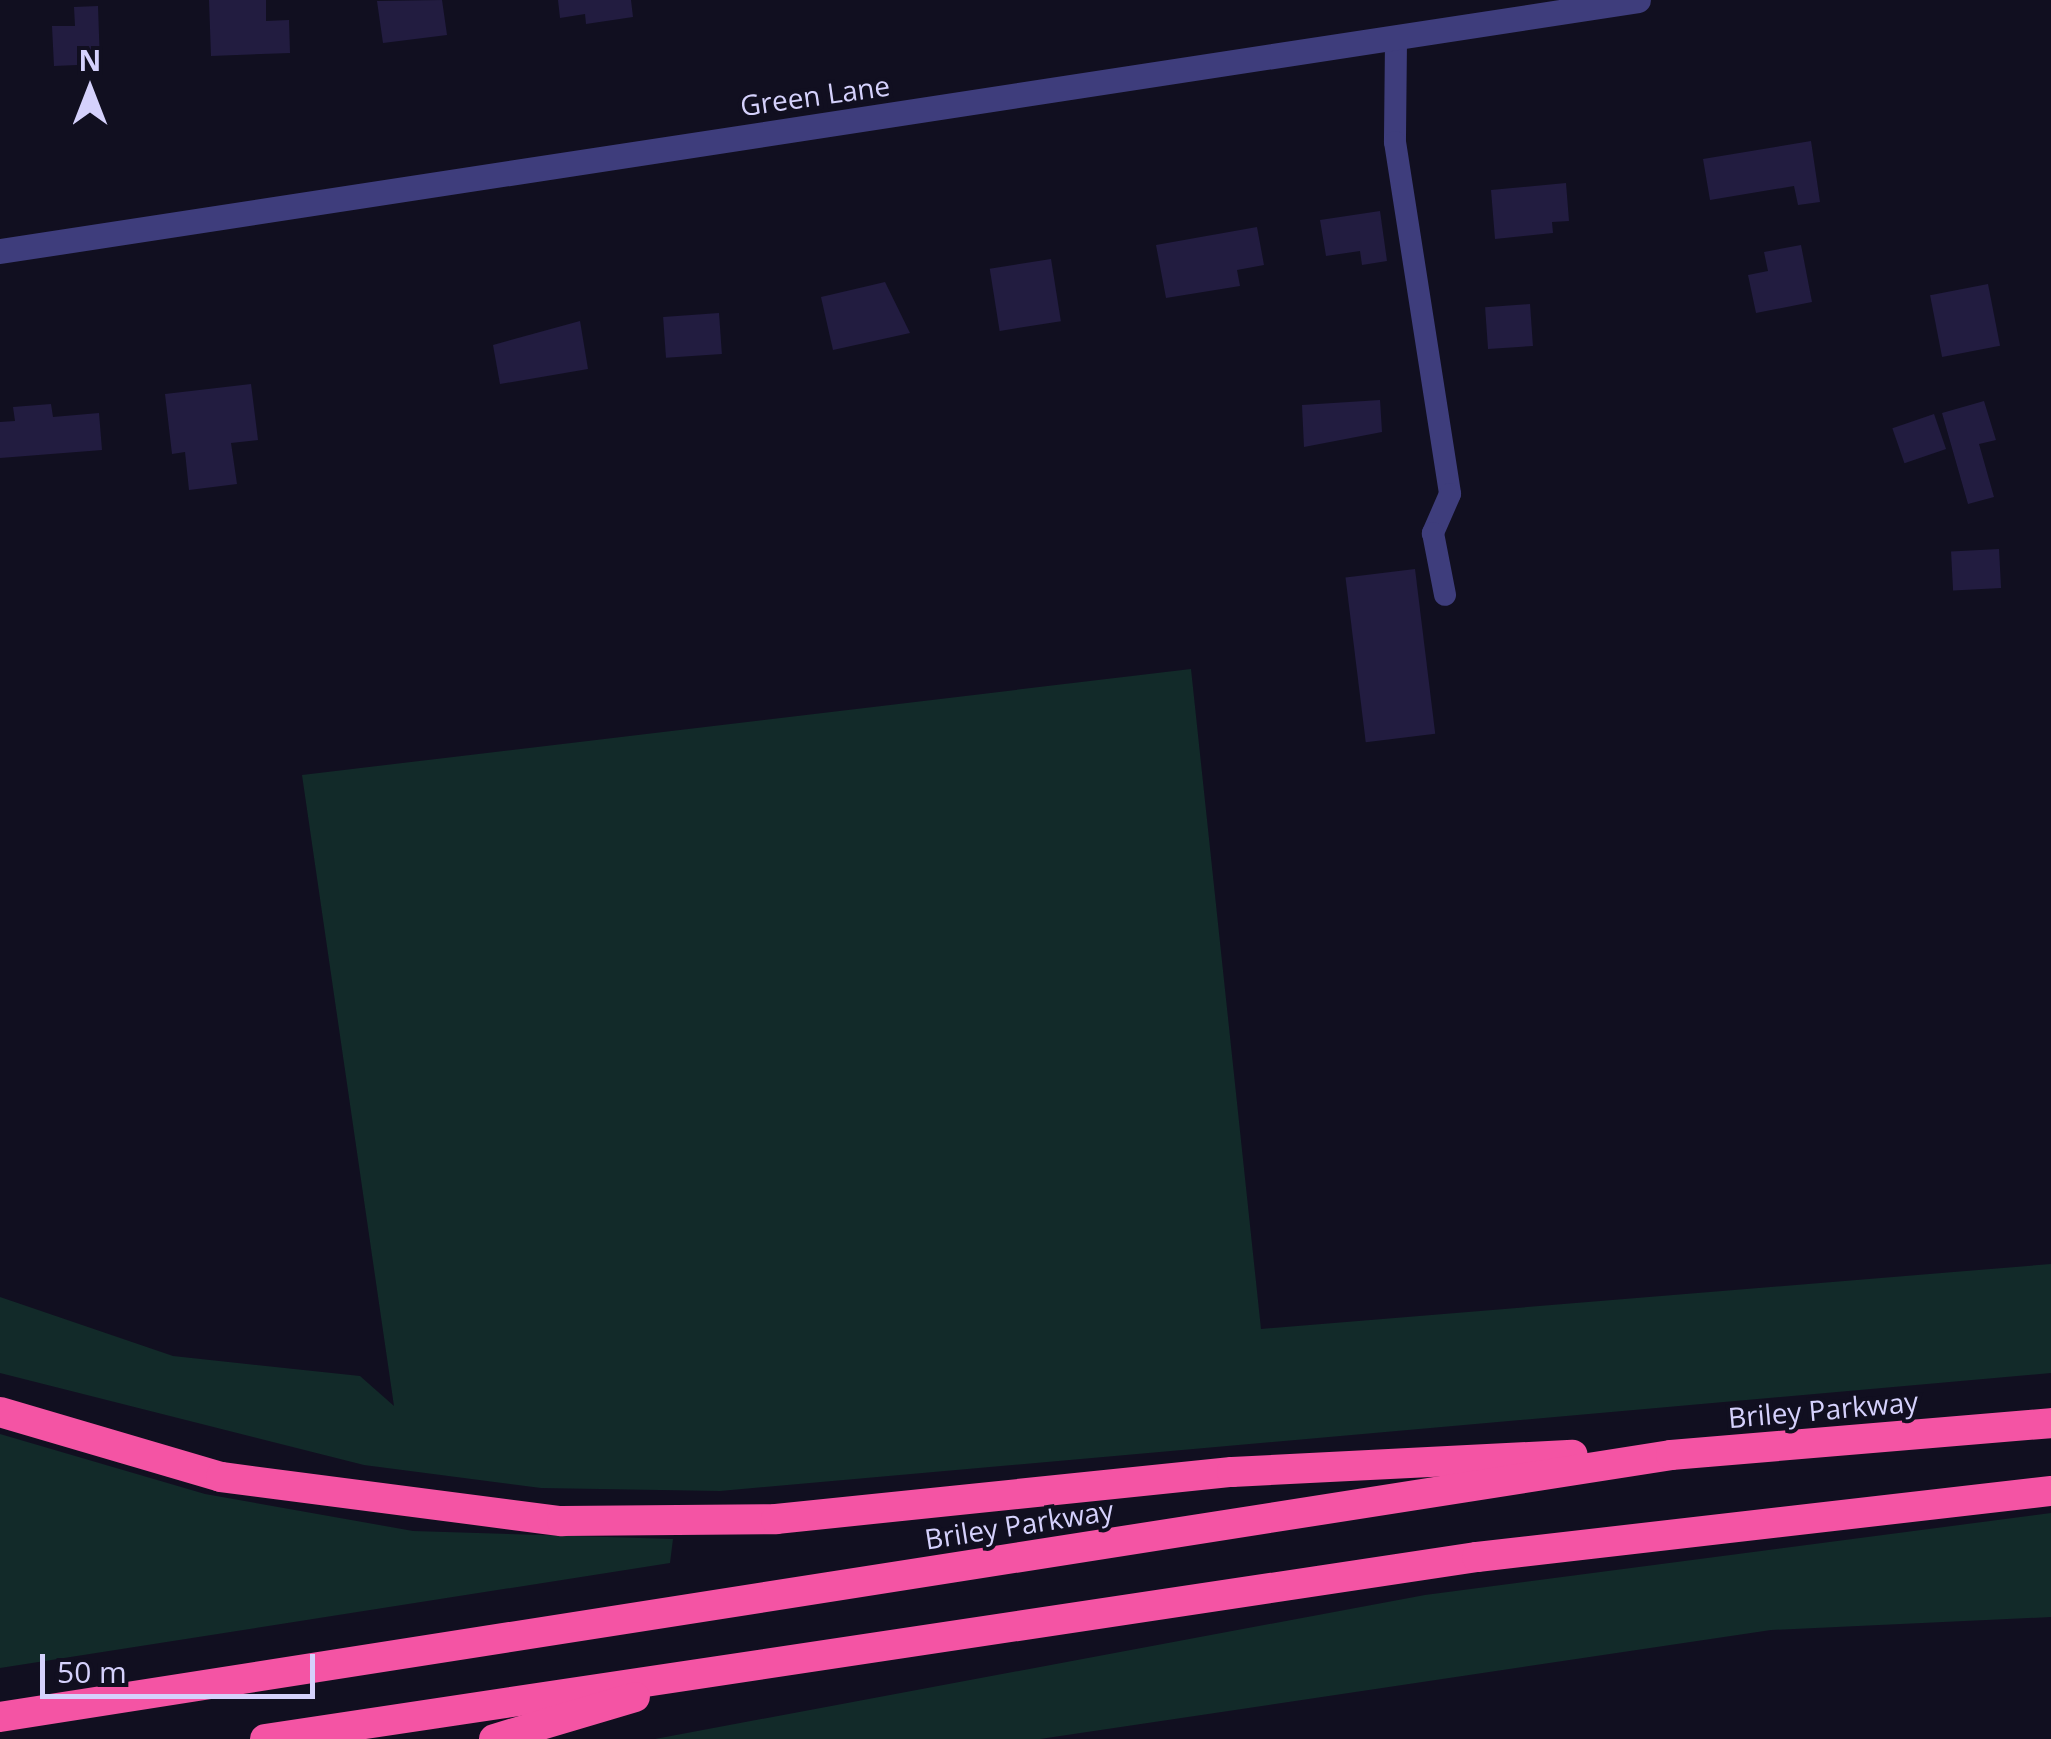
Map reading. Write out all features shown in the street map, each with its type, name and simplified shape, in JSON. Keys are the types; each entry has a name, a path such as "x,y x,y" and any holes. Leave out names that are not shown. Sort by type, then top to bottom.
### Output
{"highway":[{"path":"0,1412 221,1477 562,1521 776,1519 1454,1455 1672,1455"},
{"name":"Briley Parkway","path":"0,1717 1672,1455 2051,1423"},
{"path":"265,1739 743,1664 1476,1557 2051,1492"},
{"path":"494,1739 743,1664"}],"street":[{"name":"Green Lane","path":"0,251 1396,41 1638,0"}],"lane":[{"path":"1396,41 1395,142 1450,494 1433,534 1445,596"}],"green space":[{"path":"1191,669 1261,1329 2051,1264 2051,1373 720,1491 541,1488 364,1465 0,1373 0,1297 173,1356 360,1376 394,1406 302,775"},
{"path":"0,1434 205,1494 413,1531 673,1539 670,1563 0,1668"},
{"path":"2051,1513 2051,1617 1771,1630 1040,1739 655,1739 1425,1595"}],"building":[{"path":"209,0 266,0 266,21 289,20 290,53 211,56"},
{"path":"442,0 447,35 383,43 377,1"},
{"path":"558,0 631,0 633,17 586,24 585,14 560,18"},
{"path":"98,6 100,64 54,66 52,26 75,26 74,7"},
{"path":"1811,141 1820,202 1798,205 1794,186 1710,200 1703,159"},
{"path":"1566,183 1569,221 1552,222 1553,233 1495,239 1491,190"},
{"path":"1380,211 1387,261 1362,265 1360,251 1326,256 1320,220"},
{"path":"1257,227 1264,265 1237,270 1240,286 1166,298 1156,245"},
{"path":"1801,245 1812,302 1756,313 1748,275 1768,271 1764,252"},
{"path":"1051,259 1061,321 1000,331 990,269"},
{"path":"885,282 910,333 833,350 821,297"},
{"path":"1988,284 2000,346 1942,357 1930,295"},
{"path":"1530,304 1533,346 1488,349 1485,307"},
{"path":"719,313 722,354 666,358 663,317"},
{"path":"580,321 588,369 500,384 493,345"},
{"path":"251,384 258,440 231,443 237,484 189,490 185,452 172,454 165,394"},
{"path":"1380,400 1382,432 1304,447 1302,405"},
{"path":"1984,401 1996,440 1979,444 1994,497 1968,504 1942,413"},
{"path":"51,404 53,417 99,413 102,450 0,458 0,422 15,421 13,407"},
{"path":"1934,414 1946,449 1904,463 1892,428"},
{"path":"1999,549 2001,588 1953,590 1951,552"},
{"path":"1415,569 1435,734 1366,742 1346,578"}]}
